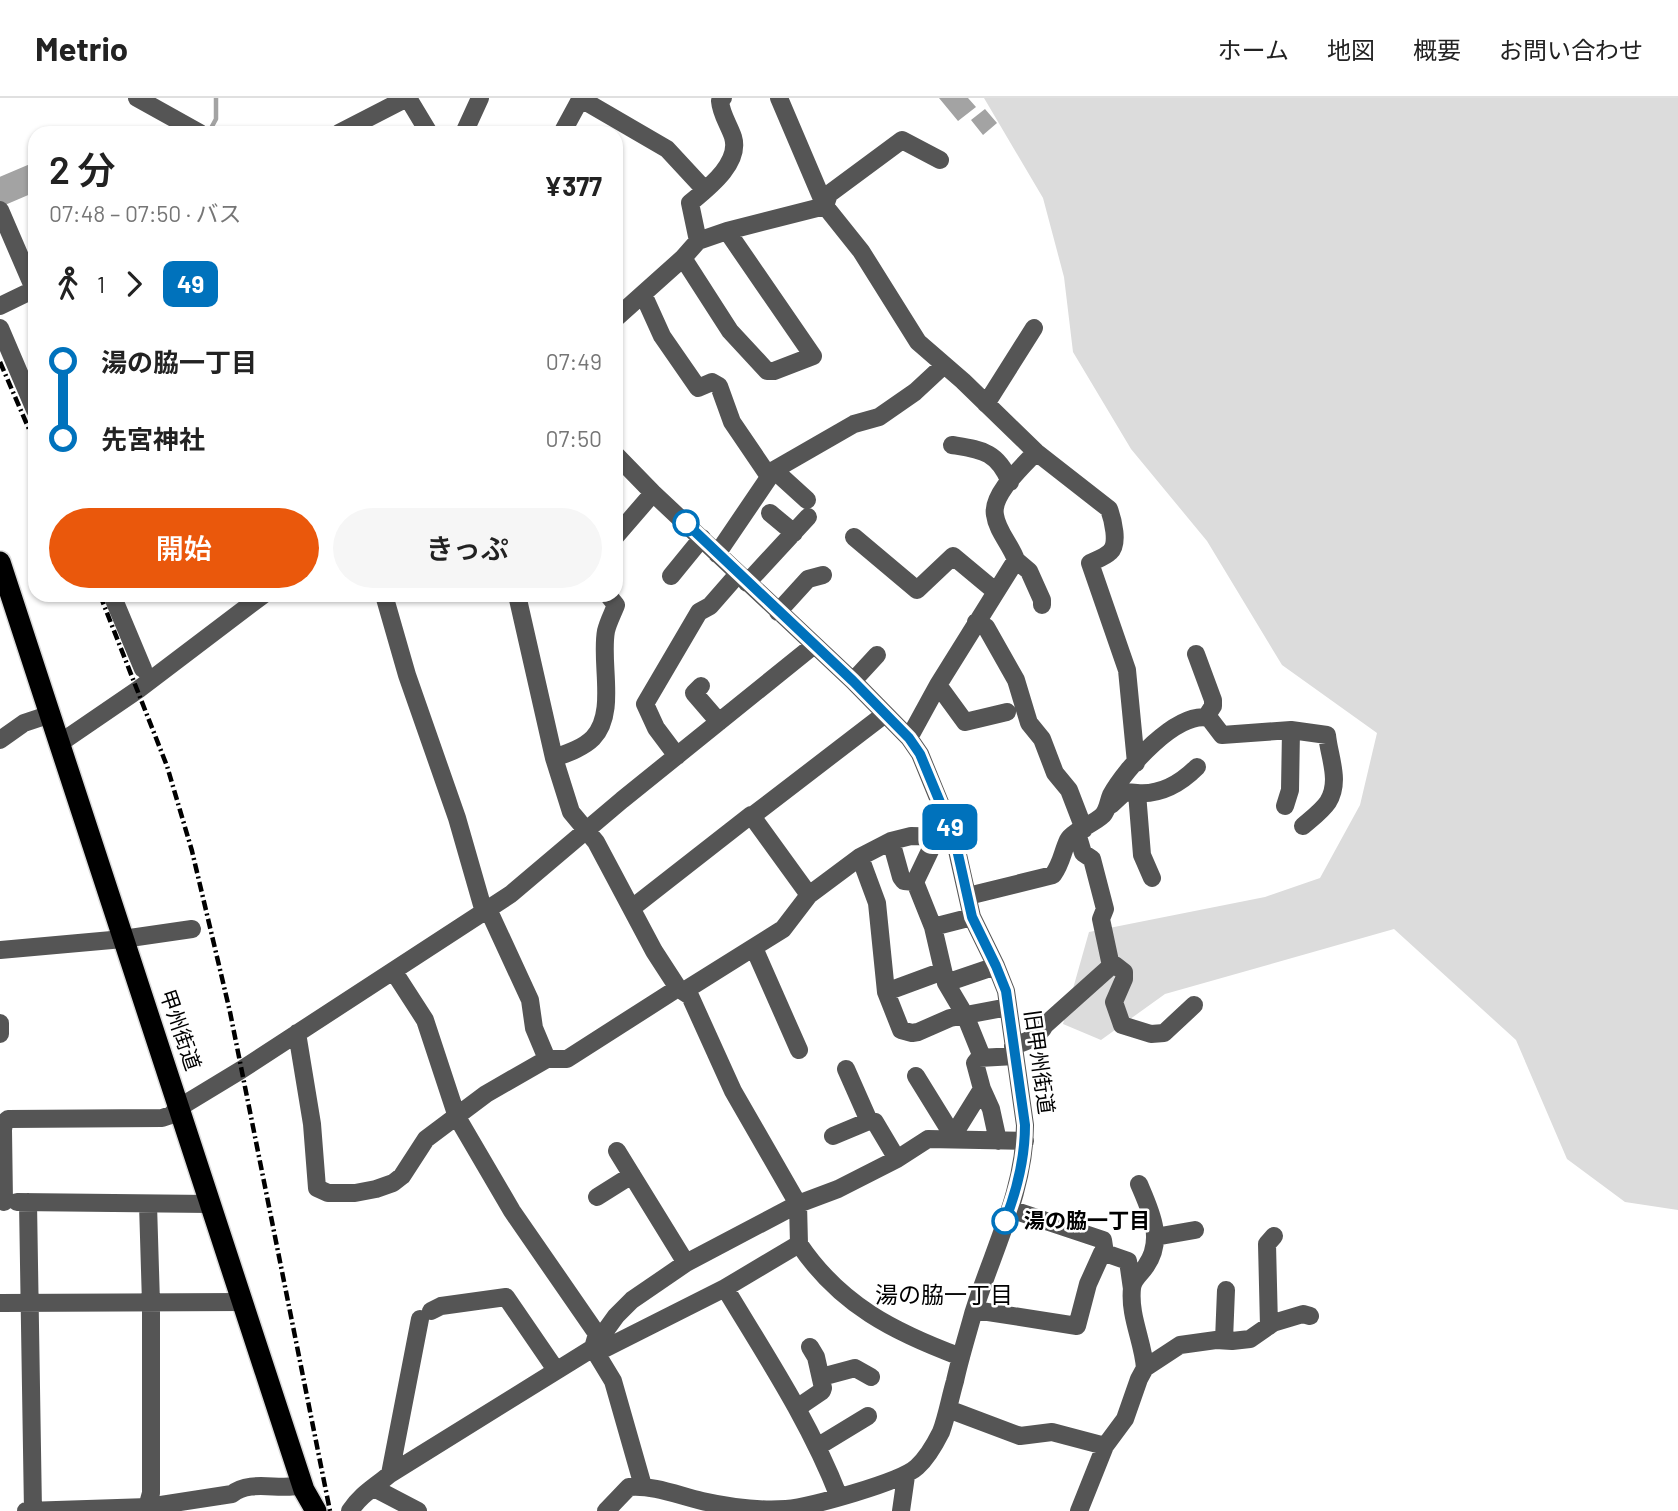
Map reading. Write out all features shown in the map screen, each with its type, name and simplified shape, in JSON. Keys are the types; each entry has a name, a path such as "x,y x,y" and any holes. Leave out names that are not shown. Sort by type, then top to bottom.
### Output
{"highway":[{"name":"甲州街道","path":"0,562 302,1485 316,1511"}],"street":[{"path":"137,98 187,126"},
{"path":"353,126 407,98 425,126"},
{"path":"467,126 480,98"},
{"path":"566,126 581,98 667,149 705,190"},
{"path":"698,241 691,203 728,164 734,152 734,139 721,109 720,101 723,98"},
{"path":"779,98 825,206 861,251 918,342 1036,452 1109,509 1113,520 1112,551 1090,564 1127,670 1136,763"},
{"path":"825,206 829,194 902,140 940,160"},
{"path":"623,312 698,241 825,206"},
{"path":"0,210 28,275"},
{"path":"683,258 730,331 766,372 774,372 813,356 727,231"},
{"path":"0,306 28,292"},
{"path":"643,294 662,336 698,388 712,382 719,386 732,422 771,473 808,508 794,533 710,606 699,612 645,704 656,728 677,756"},
{"path":"0,328 28,394"},
{"path":"986,404 1034,328"},
{"path":"717,554 771,473 854,424 879,417 915,392 943,366"},
{"path":"952,445 985,450 1001,463 1010,482"},
{"path":"1036,452 995,500 995,516 1016,560 1029,571 1042,606"},
{"name":"旧甲州街道","path":"623,462 813,646 853,681 909,738 920,754 945,836 968,896 972,917 1006,991 1025,1125 1021,1166 1010,1209 975,1310 948,1409 932,1449 919,1466 906,1476 839,1497 787,1509 704,1507 643,1486"},
{"path":"623,528 653,493"},
{"path":"770,513 794,533"},
{"path":"854,537 890,557 917,590 947,550 995,591"},
{"path":"671,576 702,538"},
{"path":"909,738 938,685 1016,560"},
{"path":"778,612 808,579 823,575"},
{"path":"115,602 143,669"},
{"path":"60,743 139,690 242,602"},
{"path":"386,602 407,675 486,911 530,999 534,1028 547,1059"},
{"path":"519,602 554,758 570,812 596,842 654,951 696,1007 733,1091 797,1204 799,1244 813,1266 846,1299 912,1339 961,1357"},
{"path":"554,758 585,745 595,737 606,718 606,638 616,605 614,602"},
{"path":"976,622 986,627 1016,680 1029,723 1046,741 1055,773 1074,801 1083,853 1092,859 1105,909 1101,919 1111,966"},
{"path":"210,1204 2,1202 1,1130 8,1119 162,1118 171,1115 519,888 813,646"},
{"path":"853,681 877,654"},
{"path":"1196,654 1213,700 1213,706 1206,717"},
{"path":"938,685 965,722 1007,712"},
{"path":"701,686 694,693 719,722"},
{"path":"0,740 24,723 51,714"},
{"path":"632,908 886,714"},
{"path":"1105,812 1112,794 1136,763 1169,730 1195,717 1206,717 1222,735 1291,730 1327,735 1334,784 1328,802 1303,826"},
{"path":"1285,806 1290,790 1291,730"},
{"path":"968,896 1053,875 1062,862 1069,838 1105,812 1119,795 1125,792 1154,793 1168,788 1196,767"},
{"path":"1137,793 1142,855 1152,878"},
{"path":"752,817 809,895"},
{"path":"297,1033 312,1124 317,1188 328,1194 355,1194 376,1189 393,1183 402,1176 426,1139 486,1094 547,1059 567,1059 754,948 783,929 809,895 860,857 891,841 911,836 945,836"},
{"path":"915,882 945,836"},
{"path":"891,841 901,877 904,881 915,882"},
{"path":"860,857 877,903 886,992 901,1030 918,1032 950,1018 1008,1007"},
{"path":"915,882 933,928 945,977 965,1015 982,1057"},
{"path":"933,928 972,917"},
{"path":"0,950 123,939 192,929"},
{"path":"754,948 799,1050"},
{"path":"998,1141 992,1109 982,1089 975,1063 982,1057 1014,1051 1044,1029 1045,1025 1111,966 1115,965 1124,972 1124,979 1114,1002 1122,1025 1152,1034 1164,1033 1194,1005"},
{"path":"886,992 996,966"},
{"path":"394,972 425,1020 457,1117 512,1210 597,1334 593,1348 612,1381 643,1486 629,1487 606,1511"},
{"path":"0,1023 0,1034"},
{"path":"846,1069 869,1121"},
{"path":"916,1076 948,1134 962,1141 1025,1141"},
{"path":"350,1511 359,1496 374,1488 390,1474 593,1348 616,1316 632,1300 686,1263 797,1204 838,1189 897,1159 928,1139 948,1134 959,1126 982,1089"},
{"path":"833,1136 869,1121 875,1122 897,1159"},
{"path":"617,1151 686,1263"},
{"path":"597,1197 632,1175"},
{"path":"1132,1289 1134,1280 1148,1263 1155,1237 1155,1222 1139,1184"},
{"path":"27,1202 33,1511"},
{"path":"147,1509 151,1493 148,1205"},
{"path":"1010,1209 1103,1240 1107,1253"},
{"path":"975,1310 1077,1326 1088,1284 1102,1253 1112,1251 1114,1229"},
{"path":"1155,1237 1195,1230"},
{"path":"1269,1326 1267,1244 1275,1236"},
{"path":"593,1348 604,1349 725,1288 799,1244"},
{"path":"1107,1253 1128,1261 1133,1313 1145,1368"},
{"path":"725,1288 797,1408 839,1497"},
{"path":"1224,1340 1226,1290"},
{"path":"390,1474 425,1315 441,1306 506,1297 556,1370"},
{"path":"0,1303 243,1302"},
{"path":"1079,1511 1105,1446 1125,1419 1139,1379 1150,1363 1162,1359 1180,1345 1250,1339 1269,1326 1303,1314 1310,1317"},
{"path":"797,1408 822,1391 821,1375 810,1347"},
{"path":"821,1375 855,1368 871,1377"},
{"path":"948,1409 1020,1436 1052,1432 1105,1446"},
{"path":"817,1447 868,1416"},
{"path":"901,1511 906,1476"},
{"path":"26,1511 147,1509 232,1494 241,1487 302,1485"},
{"path":"374,1488 418,1511"}],"shaded area":[{"path":"939,98 968,98 976,107 958,121"},
{"path":"984,98 1678,98 1678,1210 1625,1202 1567,1159 1516,1040 1394,929 1165,994 1101,1040 1063,1024 1089,932 1265,897 1320,878 1360,805 1377,733 1282,665 1207,541 1131,449 1073,352 1064,277 1043,198"},
{"path":"985,109 997,123 983,135 971,120"}],"waterway":[{"path":"212,126 216,119 216,98"},
{"path":"0,192 28,180"}],"railway":[{"path":"0,362 28,427"},
{"path":"103,602 167,766 192,851 230,1012 330,1511"}],"bus line":[{"name":"49","path":"686,523 853,681 909,738 920,754 954,836 972,917 1006,991 1025,1141 1021,1166 1005,1221"}],"place":[{"name":"湯の脇一丁目","path":"1005,1221"}],"district":[{"name":"湯の脇一丁目","path":"944,1295"}]}
